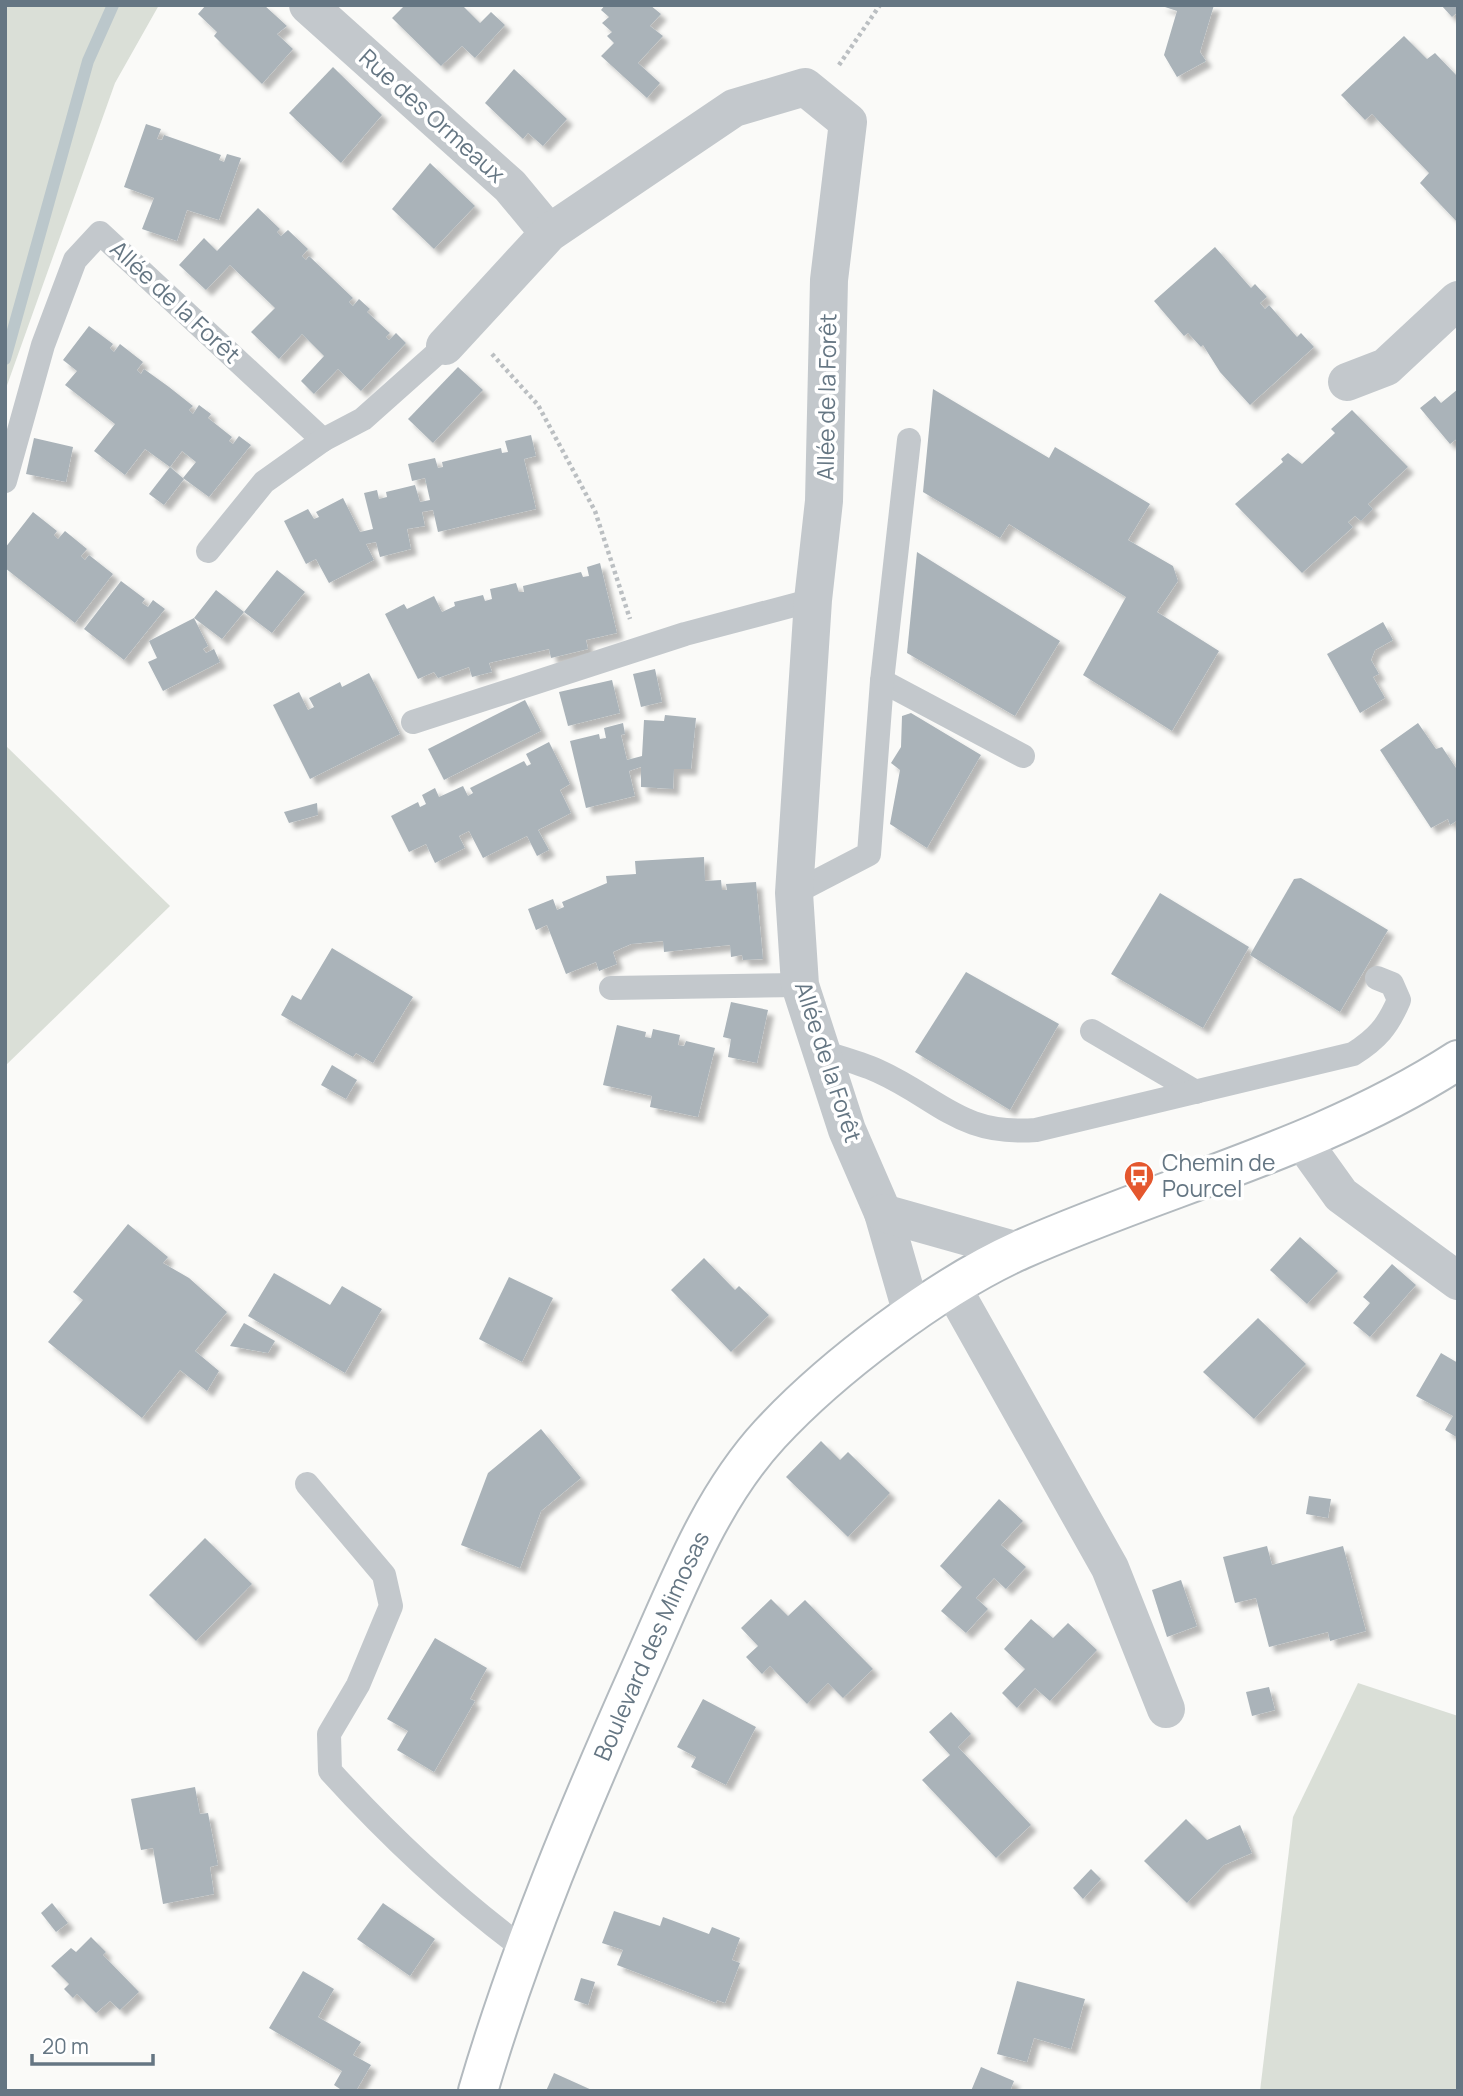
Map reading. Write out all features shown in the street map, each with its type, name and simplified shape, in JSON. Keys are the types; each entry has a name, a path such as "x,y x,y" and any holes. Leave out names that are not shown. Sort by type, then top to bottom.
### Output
{"main road":[{"name":"Boulevard des Mimosas","path":"478,2091 524,1949 606,1746 687,1564 725,1493 769,1435 816,1391 912,1314 952,1287 1018,1251 1303,1142 1405,1092 1458,1060"}],"street":[{"name":"Rue des Ormeaux","path":"308,5 510,186 549,233"},
{"path":"456,335 549,233 734,108 805,87 848,122"},
{"name":"Allée de la Forêt","path":"848,122 829,280 824,501 813,600 793,894 800,985 847,1130 883,1213 912,1314"},
{"path":"1347,382 1386,367 1458,300"},
{"path":"1303,1142 1341,1195 1458,1281"},
{"path":"883,1213 1018,1251"},
{"path":"952,1287 1110,1568 1166,1709"}],"lane":[{"name":"Allée de la Forêt","path":"5,481 43,345 75,260 100,233 323,440"},
{"path":"208,551 264,482 323,440 362,419 456,335"},
{"path":"793,894 869,854 882,681 909,440"},
{"path":"413,722 610,657 813,600"},
{"path":"882,681 1023,756"},
{"path":"822,1052 878,1071 968,1123 1007,1132 1036,1130 1353,1054 1375,1040 1389,1022 1399,1000 1392,984 1377,978"},
{"path":"611,988 800,985"},
{"path":"1091,1031 1196,1092"},
{"path":"307,1484 384,1575 391,1606 358,1685 329,1734 330,1771 372,1818 486,1921 524,1949"}],"path":[{"path":"848,122 835,70 880,5"},
{"path":"456,335 538,405 595,511 622,586"}],"shaded area":[{"path":"5,5 159,5 115,83 5,391"},
{"path":"5,745 170,906 5,1066"},
{"path":"1358,1683 1458,1716 1458,2091 1260,2091 1293,1817"}],"building":[{"path":"206,5 264,5 287,26 277,34 293,49 262,84 214,36 217,32 198,14"},
{"path":"405,5 462,5 480,23 491,12 505,25 475,58 462,46 441,66 392,18"},
{"path":"605,5 650,5 661,14 650,26 663,36 638,63 660,83 647,98 601,56 614,43 607,36 612,32 602,23 609,17 601,10"},
{"path":"1159,5 1214,5 1200,52 1206,61 1177,77 1164,55 1177,11"},
{"path":"1441,5 1458,5 1458,12 1452,17"},
{"path":"1404,36 1427,59 1435,53 1458,77 1458,223 1420,183 1429,173 1372,114 1365,120 1341,95"},
{"path":"333,67 382,115 341,163 289,113"},
{"path":"514,69 567,119 543,146 528,133 523,139 485,103"},
{"path":"146,124 161,129 157,139 162,140 164,135 221,155 219,160 224,162 227,154 241,158 219,220 187,210 177,241 142,229 154,198 124,187"},
{"path":"430,163 475,206 434,249 392,209"},
{"path":"258,208 280,229 277,232 281,236 288,230 308,249 302,256 306,260 309,256 353,298 349,302 353,306 359,299 370,309 367,312 390,333 386,337 389,340 396,333 406,343 361,391 338,369 314,394 301,381 324,356 302,334 279,359 251,332 275,308 230,265 206,290 179,265 204,238 217,251"},
{"path":"1215,247 1251,288 1255,284 1267,297 1260,303 1265,309 1269,305 1297,337 1301,333 1314,347 1250,405 1220,372 1203,345 1201,347 1188,333 1184,336 1154,301"},
{"path":"89,326 113,344 110,348 114,352 120,344 143,362 137,370 141,374 144,369 169,387 193,406 189,410 193,414 199,405 211,414 208,418 232,437 229,441 233,444 239,436 251,445 209,497 183,478 196,462 182,451 170,467 145,449 125,475 94,451 115,424 65,385 77,371 63,360"},
{"path":"458,367 483,390 433,443 408,419"},
{"path":"933,389 1049,458 1055,447 1150,504 1128,540 1173,566 1178,581 1157,612 1219,651 1172,731 1083,675 1126,597 1009,524 1000,538 923,492"},
{"path":"1458,389 1458,438 1450,444 1420,408 1435,396 1441,403"},
{"path":"1352,410 1408,467 1368,504 1373,509 1361,521 1355,516 1348,522 1353,527 1302,573 1235,504 1283,462 1281,459 1288,453 1302,464 1335,433 1331,429"},
{"path":"531,435 536,456 524,459 536,509 438,532 433,510 422,512 425,526 407,529 411,549 380,557 376,542 366,544 374,560 329,583 316,559 306,564 284,521 308,509 314,519 319,517 316,512 343,498 360,532 373,529 364,493 377,490 379,499 387,497 386,492 415,485 420,502 430,500 425,478 412,481 408,464 435,458 438,468 443,467 442,462 501,448 502,453 508,452 505,441"},
{"path":"34,438 73,447 66,482 26,474"},
{"path":"170,467 184,479 164,505 149,494"},
{"path":"33,512 57,531 54,535 58,539 65,531 87,549 81,556 85,560 89,555 113,574 75,623 5,568 5,548"},
{"path":"917,552 1060,641 1015,716 907,653"},
{"path":"600,563 617,633 586,640 588,649 551,658 549,649 489,663 492,672 472,677 469,667 438,678 434,672 418,679 385,614 404,604 407,609 434,596 442,612 455,606 454,602 483,595 485,601 492,599 490,589 516,583 519,592 524,592 523,586 581,572 583,577 589,576 587,567"},
{"path":"277,570 305,592 272,633 244,612"},
{"path":"121,581 145,599 142,603 148,607 153,600 165,609 124,660 84,629"},
{"path":"216,590 244,612 222,639 194,618"},
{"path":"194,618 208,646 203,649 206,653 214,649 220,662 163,691 148,662 157,658 149,641"},
{"path":"1383,622 1393,640 1375,650 1371,660 1379,674 1373,677 1385,698 1360,713 1327,654"},
{"path":"655,669 662,702 641,707 633,674"},
{"path":"369,673 400,734 310,779 273,705 299,692 308,710 314,707 309,698 340,682 342,687"},
{"path":"612,680 620,713 568,726 559,692"},
{"path":"525,700 541,731 444,780 428,749"},
{"path":"911,713 981,755 927,848 890,824 900,770 891,763 901,747 902,716"},
{"path":"665,715 696,718 691,769 674,769 673,789 641,787 641,767 629,771 635,796 586,808 570,741 599,734 600,739 606,738 604,728 623,723 625,734 621,735 627,760 642,756 644,720 664,721"},
{"path":"1418,723 1436,749 1442,747 1458,771 1458,820 1450,825 1448,819 1431,828 1380,750"},
{"path":"549,742 570,784 560,790 571,813 538,830 549,850 537,856 527,836 483,858 469,831 459,836 465,848 435,863 426,844 409,852 391,816 418,802 420,807 426,804 422,795 435,788 439,797 463,786 468,796 473,793 470,788 524,761 527,766 531,764 526,754"},
{"path":"317,803 318,815 289,823 284,812"},
{"path":"704,857 705,881 721,880 722,890 727,890 726,884 756,882 763,959 743,960 742,955 731,957 730,945 664,952 663,941 631,944 613,952 617,964 599,971 596,962 566,974 547,925 536,930 528,909 553,899 557,910 564,907 562,902 607,883 606,876 636,874 635,861"},
{"path":"1301,878 1388,930 1340,1012 1250,955 1294,879"},
{"path":"1160,893 1249,947 1203,1028 1111,974"},
{"path":"332,948 413,997 373,1063 356,1053 353,1057 281,1015 292,995 301,1000"},
{"path":"966,972 1059,1024 1010,1110 915,1052"},
{"path":"731,1002 768,1010 757,1063 728,1057 731,1039 723,1037"},
{"path":"617,1025 646,1032 645,1037 651,1038 653,1029 680,1035 678,1045 684,1046 686,1041 715,1048 698,1117 650,1107 652,1096 603,1085"},
{"path":"332,1065 357,1080 346,1099 321,1085"},
{"path":"128,1224 168,1257 163,1263 189,1278 227,1312 195,1351 219,1371 207,1391 180,1370 142,1418 48,1342 83,1300 73,1292"},
{"path":"1300,1237 1338,1271 1307,1304 1270,1270"},
{"path":"704,1258 735,1290 739,1286 769,1315 731,1352 671,1290"},
{"path":"1392,1264 1416,1285 1370,1337 1353,1323 1370,1303 1363,1297"},
{"path":"274,1273 330,1305 342,1286 382,1309 345,1373 248,1316"},
{"path":"509,1277 553,1298 522,1362 479,1339"},
{"path":"1258,1318 1306,1364 1254,1419 1203,1372"},
{"path":"244,1323 275,1341 268,1353 230,1346"},
{"path":"1441,1353 1458,1363 1458,1438 1445,1430 1453,1416 1416,1396"},
{"path":"541,1429 581,1478 541,1511 520,1568 461,1545 488,1473"},
{"path":"821,1441 840,1460 848,1452 890,1493 848,1537 786,1477"},
{"path":"1309,1496 1331,1499 1328,1518 1306,1514"},
{"path":"999,1499 1023,1521 1001,1545 1026,1567 1006,1589 994,1578 976,1598 988,1609 966,1633 941,1611 962,1587 940,1566"},
{"path":"205,1538 252,1584 196,1641 149,1595"},
{"path":"1267,1546 1272,1565 1343,1546 1366,1631 1330,1641 1328,1632 1269,1647 1256,1598 1235,1603 1223,1557"},
{"path":"1181,1580 1197,1626 1167,1637 1152,1590"},
{"path":"771,1599 788,1616 805,1600 873,1669 843,1698 828,1683 807,1704 770,1666 762,1674 746,1657 758,1646 741,1628"},
{"path":"1031,1619 1053,1638 1068,1623 1097,1650 1050,1701 1035,1688 1017,1708 1002,1693 1025,1669 1004,1649"},
{"path":"435,1638 487,1668 470,1699 475,1701 434,1772 397,1750 408,1731 387,1719"},
{"path":"1269,1687 1275,1710 1252,1716 1246,1692"},
{"path":"703,1699 756,1727 726,1785 691,1767 696,1757 677,1747"},
{"path":"951,1712 971,1734 958,1747 1031,1825 996,1858 922,1780 950,1755 929,1732"},
{"path":"195,1787 200,1814 208,1813 218,1865 210,1867 214,1894 163,1904 153,1848 141,1850 131,1799"},
{"path":"1186,1819 1207,1840 1240,1825 1252,1853 1224,1865 1187,1903 1144,1861"},
{"path":"1091,1869 1101,1879 1083,1899 1073,1888"},
{"path":"52,1903 68,1923 56,1932 41,1913"},
{"path":"383,1903 435,1939 410,1976 357,1939"},
{"path":"614,1911 660,1926 663,1917 709,1934 712,1927 740,1938 732,1960 740,1963 725,2003 717,2000 716,2003 617,1965 623,1950 602,1943"},
{"path":"91,1937 106,1952 103,1955 139,1992 120,2010 110,2001 96,2013 77,1994 73,1998 64,1989 69,1984 51,1966 71,1948 76,1952"},
{"path":"303,1971 334,1989 318,2017 361,2042 353,2055 371,2065 356,2091 343,2091 334,2085 342,2071 269,2028"},
{"path":"581,1978 595,1982 588,2005 574,2000"},
{"path":"1017,1981 1085,1999 1071,2049 1034,2038 1027,2062 997,2054"},
{"path":"981,2067 1014,2081 1010,2091 971,2091"},
{"path":"554,2073 594,2091 546,2091"}],"waterway":[{"path":"5,359 88,61 113,5"}],"place":[{"name":"Chemin de Pourcel","path":"1139,1203"}]}
